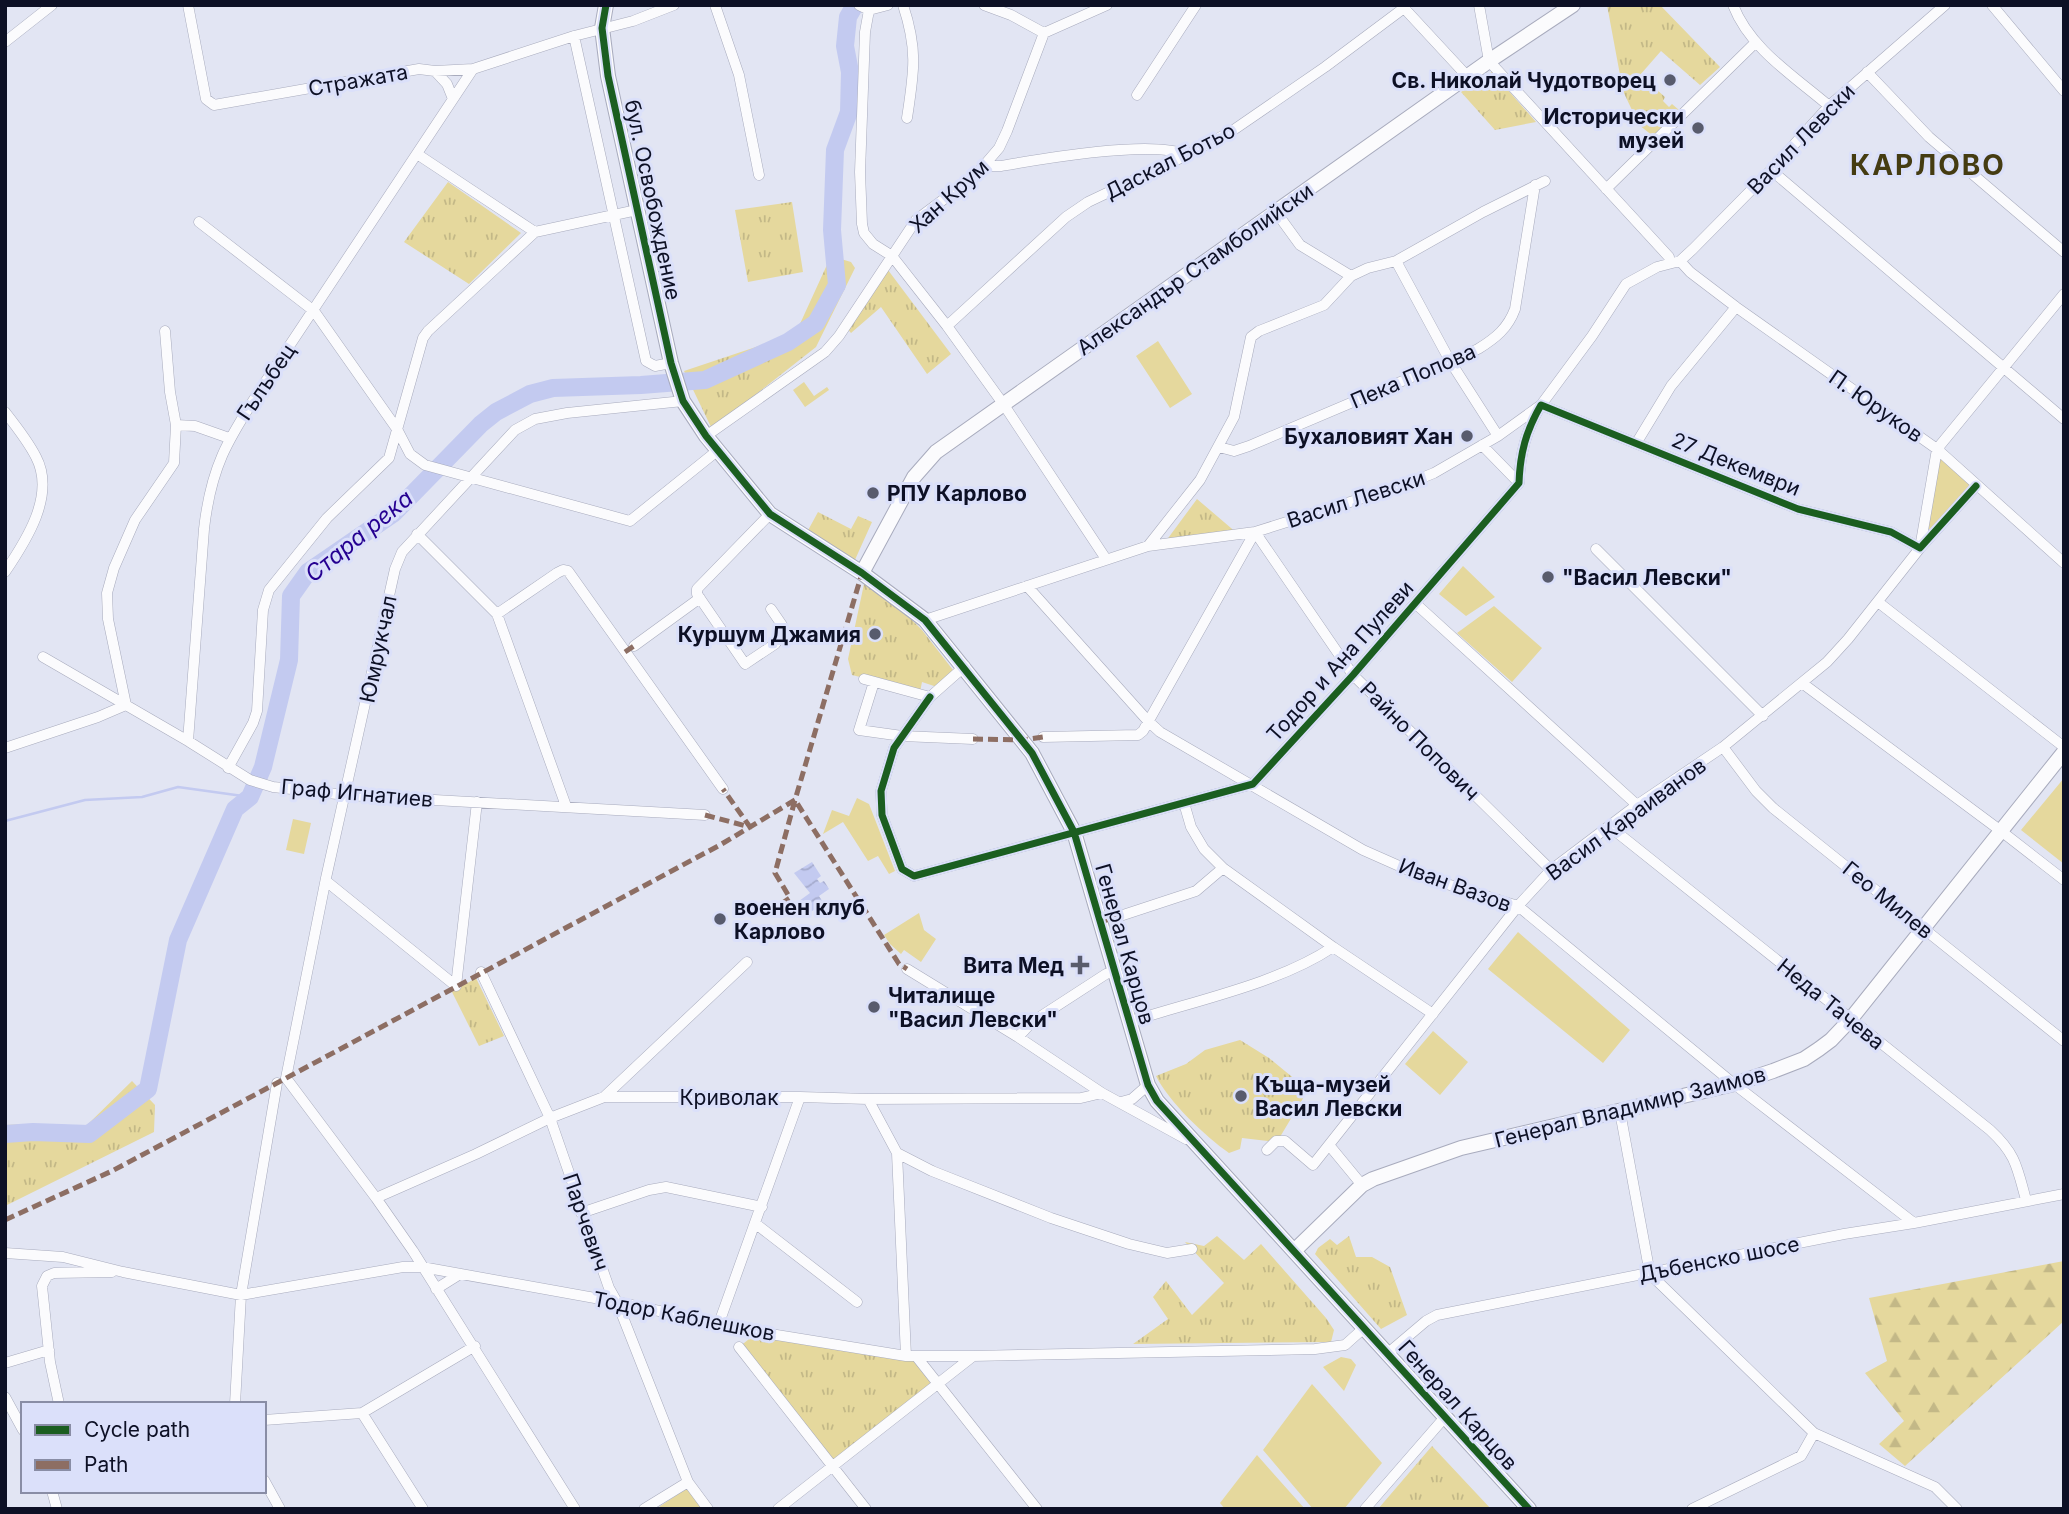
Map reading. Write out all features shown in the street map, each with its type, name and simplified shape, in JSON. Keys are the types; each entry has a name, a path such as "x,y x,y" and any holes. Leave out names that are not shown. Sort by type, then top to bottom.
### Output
{"street":[{"path":"5,42 52,5"},
{"name":"Стражата","path":"188,5 206,99 214,105 419,69 472,69 574,36 632,21 674,5"},
{"name":"бул. Освобождение","path":"606,5 602,28 608,76 671,363 683,401"},
{"path":"715,5 739,75 759,175"},
{"path":"888,5 864,7 860,172 864,233 873,244 891,256 947,326 1004,405 1106,559"},
{"path":"903,5 914,48 906,118"},
{"path":"984,5 1011,15 1044,33 1107,5"},
{"path":"1137,95 1196,5"},
{"path":"1479,5 1489,61 1606,189 1675,259"},
{"name":"Александър Стамболийски","path":"862,573 914,477 936,452 1467,76 1573,5"},
{"path":"1733,5 1742,27 1755,43 1829,106"},
{"name":"Васил Левски","path":"925,620 1148,546 1255,532 1404,485 1434,473 1499,436 1541,405 1626,284 1675,259 1771,170 1829,106 1945,5"},
{"path":"1992,5 2064,91"},
{"path":"1405,7 1467,76"},
{"name":"Даскал Ботьо","path":"947,326 1066,217 1088,202 1232,131 1325,67 1405,7"},
{"name":"Хан Крум","path":"706,436 825,352 839,336 916,220 985,166 999,148 1007,131 1044,33"},
{"path":"574,36 646,361 655,366 671,363"},
{"path":"1606,189 1755,43"},
{"name":"Гълъбец","path":"188,741 208,496 213,476 229,438 472,69"},
{"path":"435,71 447,84 453,99"},
{"path":"1867,72 1929,138 2064,252"},
{"path":"985,166 1103,152 1163,149 1187,155"},
{"path":"417,154 535,232"},
{"path":"1771,170 2064,419"},
{"name":"Пека Попова","path":"1219,447 1234,451 1248,446 1478,349 1509,325 1515,309 1540,183 1396,261"},
{"path":"228,768 257,711 263,610 269,590 327,518 389,458 423,338 428,331 535,232 637,210"},
{"path":"1276,212 1300,245 1351,276"},
{"path":"199,222 314,311 397,429 410,454 425,465 630,521 718,451"},
{"name":"П. Юруков","path":"1675,259 1736,307 1937,449 2064,562"},
{"path":"1148,546 1194,488 1234,417 1251,337 1259,331 1324,305 1351,276 1368,268 1396,261 1450,361 1499,436"},
{"name":"Васил Караиванов","path":"1920,548 1937,449 2064,294"},
{"path":"1637,442 1671,386 1736,307"},
{"path":"5,748 126,705 108,619 107,593 114,568 135,520 174,463 176,425 170,392 165,331"},
{"name":"Генерал Карцов","path":"683,401 706,436 770,514 862,573 925,620 965,666 1032,753 1074,832 1147,1085 1167,1114 1530,1509"},
{"name":"Юмрукчал","path":"235,1402 241,1295 281,1081 394,569 402,552 417,534 515,430 535,419 567,412 683,401"},
{"path":"1519,483 1524,440 1541,405"},
{"name":"27 Декември","path":"1541,405 1798,509 1891,532 1920,548"},
{"path":"5,412 37,458 44,481 38,513 22,546 5,572"},
{"path":"176,425 195,426 229,438"},
{"path":"5,432 18,429"},
{"path":"1482,445 1519,483"},
{"name":"Тодор и Ана Пулеви","path":"1253,784 1353,676 1519,483"},
{"name":"Васил Караиванов","path":"1329,1145 1518,906 1551,870 1637,805 1723,747 1827,662 1920,548 1976,486"},
{"path":"770,514 697,589 700,598 745,664 775,644 783,633 782,625 771,608"},
{"path":"1043,737 1138,734 1148,721 1255,532"},
{"name":"Райно Попович","path":"1255,532 1353,676 1551,870"},
{"path":"417,534 497,614 566,806"},
{"path":"1596,549 1763,716"},
{"path":"497,614 557,573 568,571 723,789"},
{"name":"Иван Вазов","path":"1027,586 1160,732 1363,850 1424,877 1518,906 1734,1084 1914,1223"},
{"path":"634,646 700,598"},
{"path":"1878,602 2064,750"},
{"path":"1416,604 1637,805"},
{"name":"Граф Игнатиев","path":"43,657 188,741 228,768 250,780 273,787 346,795 705,815"},
{"path":"965,666 930,697 902,736 894,748 881,792 882,815 902,869 907,874 914,876 1253,784"},
{"path":"930,697 869,681 859,730 902,736 973,739"},
{"path":"1802,682 2064,880"},
{"name":"Гео Милев","path":"1723,747 1756,791 1773,808 2064,1041"},
{"name":"Генерал Владимир Заимов","path":"1294,1251 1362,1185 1373,1179 1461,1148 1734,1084 1804,1059 1831,1041 1850,1020 2064,750"},
{"path":"326,881 456,986 477,802"},
{"path":"1184,803 1191,827 1204,849 1223,868 1433,1014"},
{"name":"Неда Тачева","path":"1609,826 2006,1145 2015,1159 2026,1200"},
{"path":"1117,917 1195,891 1223,868"},
{"path":"1129,1022 1248,985 1305,964 1333,947"},
{"path":"604,1097 747,962"},
{"path":"906,969 1018,1037 1102,1093 1196,1144"},
{"path":"1018,1037 1032,1022 1106,974 1115,971"},
{"name":"Парчевич","path":"481,972 550,1118 609,1288 617,1302 688,1482 708,1509"},
{"path":"281,1081 376,1198 475,1346 575,1509"},
{"path":"1122,1102 1132,1099 1147,1085"},
{"name":"Криволак","path":"376,1198 550,1118 604,1097 800,1097 868,1100 1080,1098 1102,1093"},
{"path":"719,1323 800,1097"},
{"path":"868,1100 897,1153 911,1356 939,1384 1037,1509"},
{"path":"1620,1112 1650,1273 1814,1433 1935,1487 1958,1509"},
{"path":"1266,1150 1276,1142 1285,1141 1313,1165 1329,1145 1362,1185"},
{"path":"897,1153 944,1176 1051,1218 1129,1244 1167,1253 1192,1249"},
{"path":"581,1213 649,1190 666,1187 762,1207"},
{"name":"Дъбенско шосе","path":"1387,1354 1437,1315 1843,1234 2064,1194"},
{"path":"756,1224 857,1302"},
{"name":"Тодор Каблешков","path":"5,1253 64,1257 122,1272 241,1295 403,1266 422,1267 617,1302 758,1332 911,1356 1315,1349 1345,1345 1364,1328"},
{"path":"60,1402 49,1350 41,1286 47,1276 54,1273 122,1272"},
{"path":"436,1289 460,1274"},
{"path":"266,1420 362,1413 475,1346"},
{"path":"739,1347 866,1509"},
{"path":"5,1363 49,1350"},
{"path":"778,1509 973,1356"},
{"path":"5,1396 21,1426"},
{"path":"362,1413 423,1509"},
{"path":"1365,1509 1445,1417"},
{"path":"1692,1509 1801,1456 1814,1433"},
{"path":"644,1509 688,1482"},
{"path":"266,1484 280,1509"}],"green space":[{"path":"1607,5 1660,5 1720,67 1700,85 1661,51 1640,75 1665,97 1663,101 1669,107 1672,104 1679,110 1653,136 1639,125 1623,91"},
{"path":"1492,72 1536,122 1495,130 1461,92"},
{"path":"448,182 521,233 469,284 404,242"},
{"path":"792,202 803,272 748,282 735,210"},
{"path":"831,256 851,262 855,268 816,347 712,429 684,371 786,337 799,326"},
{"path":"885,266 951,354 927,374 881,307 851,333 845,326"},
{"path":"1158,341 1192,394 1170,408 1136,356"},
{"path":"804,382 814,396 827,387 829,390 805,407 793,390"},
{"path":"1937,449 1976,486 1920,548"},
{"path":"1197,499 1238,534 1163,545"},
{"path":"818,512 851,529 858,516 872,522 854,562 806,534"},
{"path":"1463,566 1495,597 1466,616 1439,594"},
{"path":"864,584 906,614 953,670 937,687 922,682 920,692 852,675 848,659"},
{"path":"1494,606 1542,648 1512,682 1457,633"},
{"path":"2064,778 2064,864 2021,830"},
{"path":"857,798 869,804 895,871 889,874 878,856 868,861 843,822 823,834 832,810 849,816"},
{"path":"293,819 311,823 304,854 286,850"},
{"path":"919,913 924,930 936,939 921,962 904,950 901,954 884,935"},
{"path":"1518,932 1630,1030 1603,1063 1488,969"},
{"path":"476,978 504,1036 479,1046 452,992"},
{"path":"1433,1031 1468,1062 1440,1095 1405,1064"},
{"path":"1240,1040 1269,1058 1308,1090 1277,1142 1242,1138 1240,1149 1229,1153 1188,1118 1156,1076 1186,1064 1205,1050"},
{"path":"132,1081 155,1105 154,1132 5,1206 5,1125 84,1128"},
{"path":"1217,1236 1244,1260 1261,1244 1326,1318 1334,1330 1331,1342 1133,1344 1168,1319 1153,1297 1166,1281 1192,1315 1224,1283 1185,1242 1204,1246"},
{"path":"1349,1236 1356,1257 1372,1257 1390,1267 1407,1315 1381,1329 1315,1254 1318,1248 1330,1239 1337,1245"},
{"path":"2064,1261 2064,1321 1905,1466 1879,1444 1904,1421 1865,1373 1887,1361 1869,1298"},
{"path":"758,1332 916,1356 939,1384 833,1466 739,1347"},
{"path":"1341,1357 1351,1359 1356,1365 1344,1391 1323,1367"},
{"path":"1312,1384 1382,1463 1344,1509 1313,1509 1263,1450"},
{"path":"1432,1446 1491,1509 1378,1509"},
{"path":"1257,1455 1305,1509 1225,1509 1220,1503"},
{"path":"687,1488 702,1509 656,1509"}],"water":[{"path":"812,862 821,876 817,879 820,883 824,881 829,889 819,896 824,904 807,914 799,901 810,893 794,873"}],"waterway":[{"name":"Стара река","path":"5,1134 89,1134 148,1089 178,940 235,809 250,797 263,767 289,660 291,596 308,572 394,513 481,424 496,412 530,394 553,388 705,380 788,342 816,323 837,285 832,230 835,150 849,112 850,72 845,46 848,17 855,5"},
{"path":"5,821 85,800 142,797 178,787 250,797"}],"marked path":[{"path":"5,1220 112,1171 720,845 795,800 862,573"},
{"path":"625,652 634,646"},
{"path":"973,739 1023,740 1043,737"},
{"path":"705,815 750,827 723,789"},
{"path":"781,904 790,898 775,873 795,800 899,964 907,969"},
{"path":"1100,922 1117,917"}],"cycle path":[{"path":"606,5 602,28 608,76 671,363 683,401 706,436 770,514 862,573 925,620 1032,753 1074,832 1148,1085 1157,1101 1529,1509"},
{"path":"930,697 894,748 881,791 882,815 902,869 914,876 1253,784 1353,675 1519,483 1525,442 1541,405 1798,509 1891,532 1920,548 1976,486"}],"place":[{"name":"Св. Николай Чудотворец","path":"1670,80"},
{"name":"Исторически музей","path":"1698,128"},
{"name":"Бухаловият Хан","path":"1467,436"},
{"name":"РПУ Карлово","path":"873,493"},
{"name":"\"Васил Левски\"","path":"1548,577"},
{"name":"Куршум Джамия","path":"875,634"},
{"name":"военен клуб Карлово","path":"720,919"},
{"name":"Вита Мед","path":"1080,965"},
{"name":"Читалище \"Васил Левски\"","path":"874,1007"},
{"name":"Къща-музей Васил Левски","path":"1241,1096"}],"district":[{"name":"КАРЛОВО","path":"1928,165"}]}
